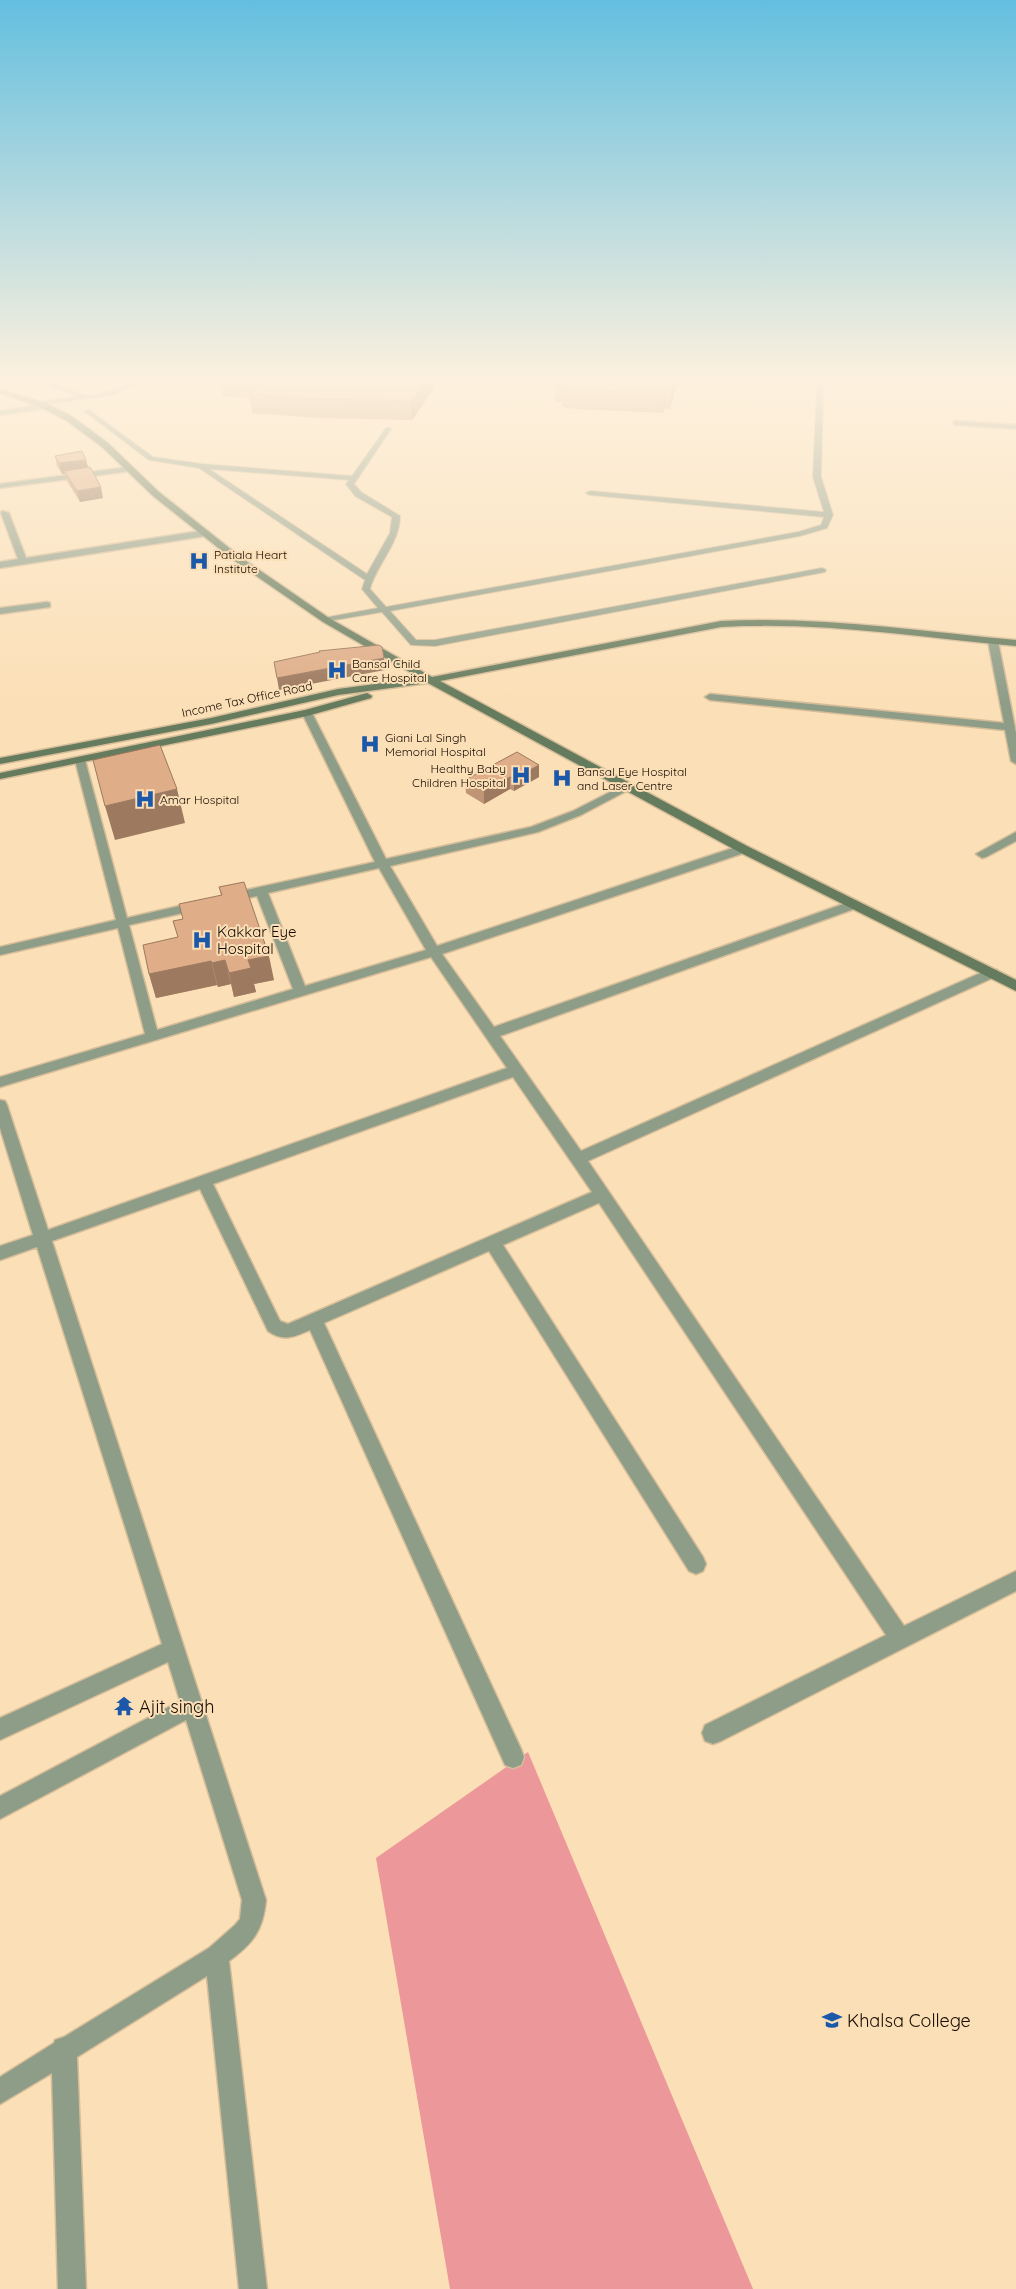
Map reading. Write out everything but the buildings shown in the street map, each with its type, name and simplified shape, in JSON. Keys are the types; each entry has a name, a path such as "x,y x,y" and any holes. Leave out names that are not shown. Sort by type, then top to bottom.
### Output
{"main road":[{"path":"152,489 239,560 326,620 430,680 743,849 1016,986"},
{"name":"Income Tax Office Road","path":"0,761 211,721 338,692 392,687 721,624 750,621 823,624 1016,643"},
{"path":"0,776 306,713 345,703 392,687"}],"street":[{"path":"5,513 23,561"},
{"path":"0,565 206,533"},
{"path":"0,611 47,605"},
{"path":"993,641 1012,730 1016,761"},
{"path":"710,697 1012,730"},
{"path":"306,713 382,863 434,952 578,1159 900,1638"},
{"path":"80,760 152,1036"},
{"path":"0,951 534,830 577,813 628,787"},
{"path":"982,854 1016,836"},
{"path":"0,1082 434,952 743,849"},
{"path":"261,891 301,992"},
{"path":"490,1034 853,905"},
{"path":"578,1159 992,973"},
{"path":"0,1253 515,1071"},
{"path":"0,1105 254,1900 253,1918 244,1934 217,1956 0,2090"},
{"path":"203,1180 274,1326 281,1331 289,1331 601,1195"},
{"path":"492,1242 696,1564"},
{"path":"314,1320 513,1757"},
{"path":"713,1734 1016,1581"},
{"path":"0,1728 174,1649"},
{"path":"0,1808 191,1706"},
{"path":"217,1956 253,2289"},
{"path":"64,2049 72,2289"}],"lane":[{"path":"236,489 368,578"},
{"path":"354,489 358,494 396,516 396,529 368,578 366,588 414,643 424,644 822,570"},
{"path":"326,620 800,534 824,526 829,515 820,489"},
{"path":"590,493 829,515"}],"shaded area":[{"path":"528,1752 753,2289 450,2289 376,1858"}],"place":[{"name":"Patiala Heart Institute","path":"199,561"},
{"name":"Bansal Child Care Hospital","path":"337,670"},
{"name":"Giani Lal Singh Memorial Hospital","path":"370,744"},
{"name":"Healthy Baby Children Hospital","path":"521,775"},
{"name":"Bansal Eye Hospital and Laser Centre","path":"562,778"},
{"name":"Amar Hospital","path":"145,799"},
{"name":"Kakkar Eye Hospital","path":"202,940"},
{"name":"Ajit singh","path":"124,1706"},
{"name":"Khalsa College","path":"832,2020"}]}
